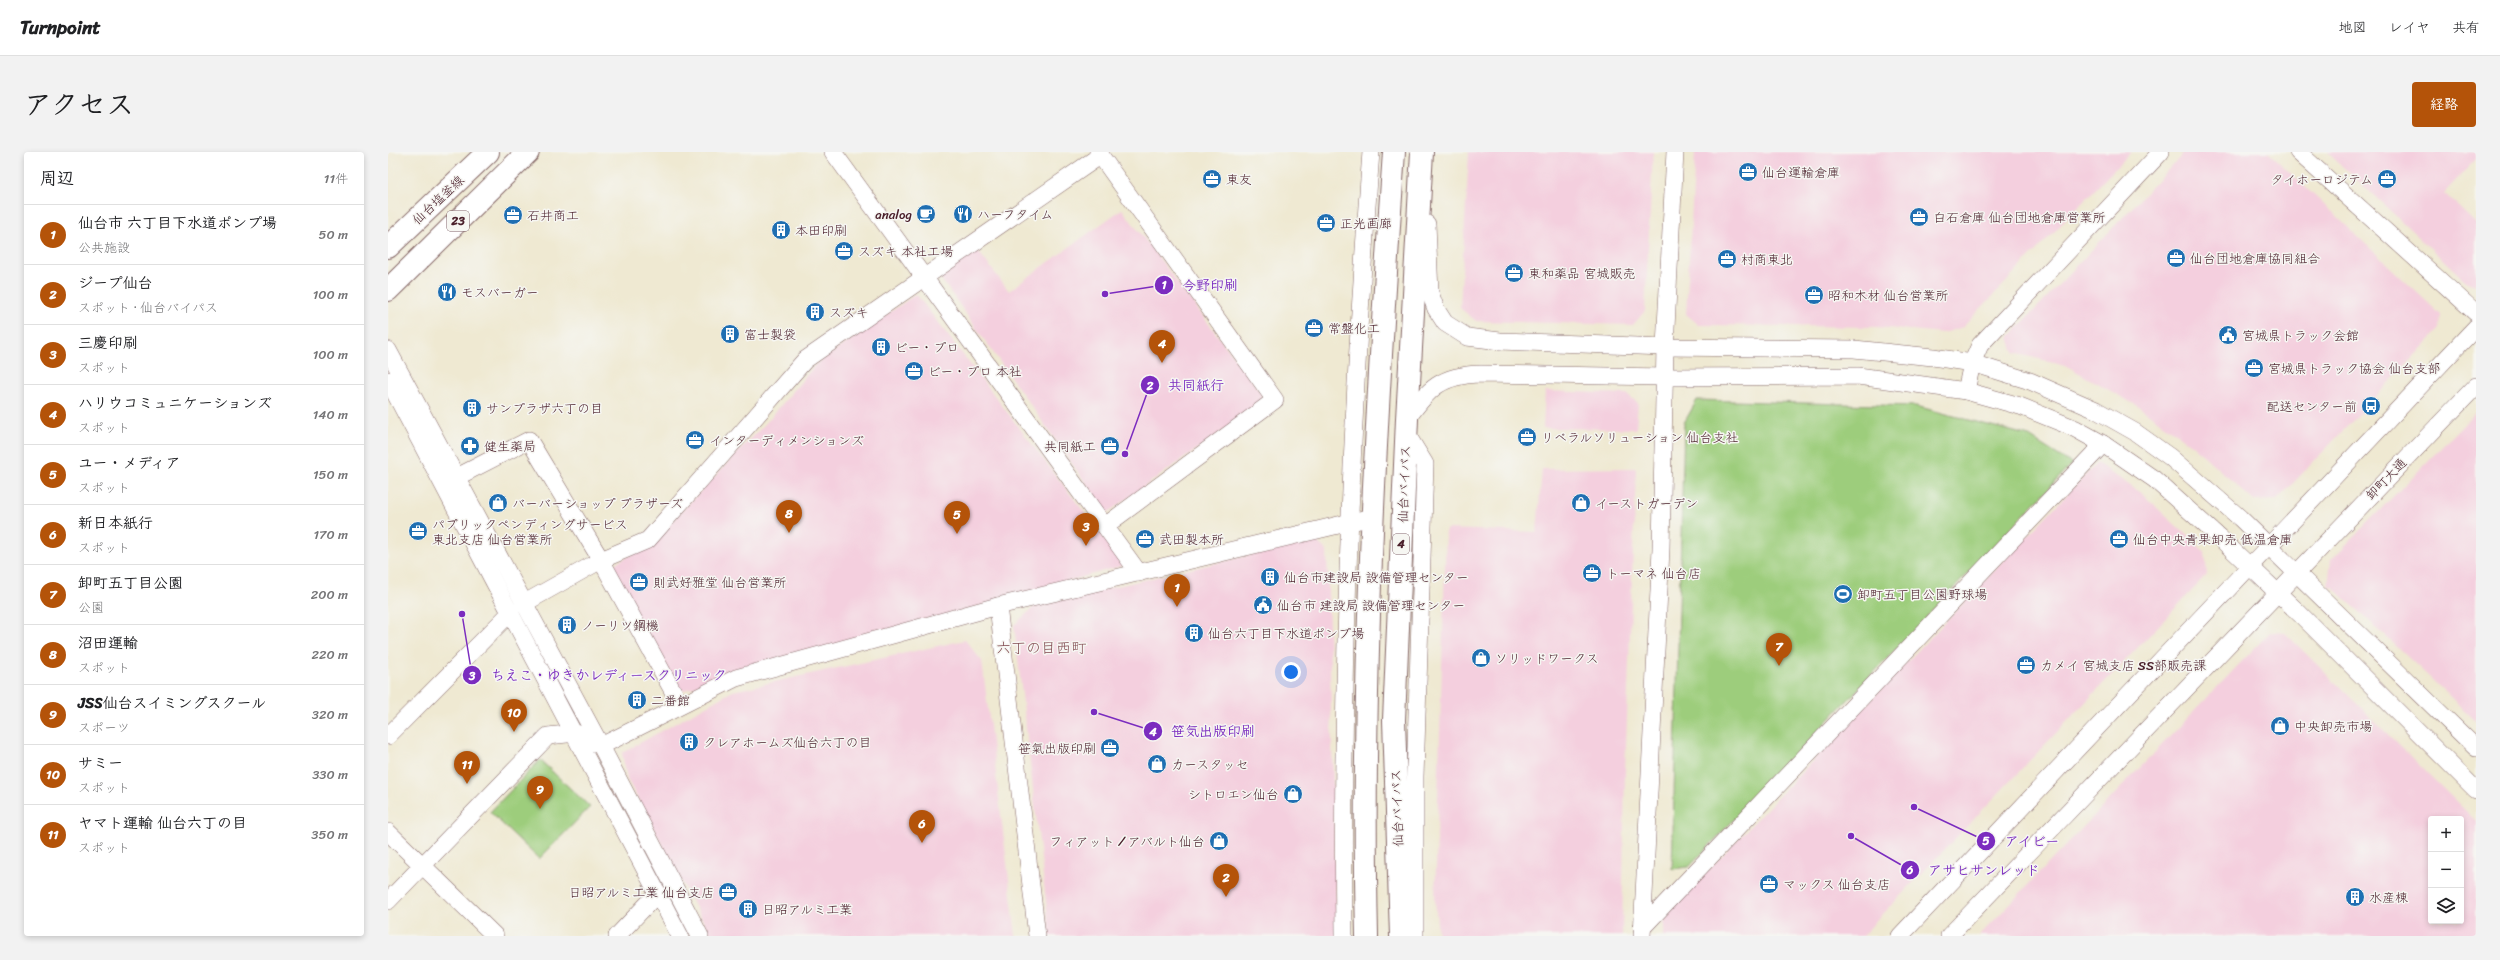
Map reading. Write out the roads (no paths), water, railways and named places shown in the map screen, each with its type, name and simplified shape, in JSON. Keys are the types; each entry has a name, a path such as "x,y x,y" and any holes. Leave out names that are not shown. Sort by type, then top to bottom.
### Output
{"main road":[{"name":"仙台塩釜線","path":"388,247 488,152"},
{"name":"23","path":"388,290 528,152"},
{"path":"1367,936 1366,727 1372,517 1394,152"},
{"name":"仙台バイパス","path":"1401,936 1394,720 1406,426 1423,152"}],"street":[{"path":"833,152 1138,573"},
{"path":"1344,936 1343,828 1350,523 1355,392 1371,152"},
{"path":"1423,152 1430,293 1436,310 1445,323 1467,337 1500,341 1665,347 1854,349 1933,356 1972,364 2030,381 2096,410 2135,432 2170,457 2269,545 2476,748"},
{"path":"1642,932 1661,549 1665,347 1675,152"},
{"path":"1966,392 1972,364 1980,345 2161,152"},
{"path":"2298,152 2476,313"},
{"path":"388,736 517,608 602,560 648,540 805,360 1099,154 1275,400 1105,526"},
{"path":"1900,936 2476,327"},
{"path":"388,350 455,478 576,733 680,936"},
{"path":"1415,936 1415,777 1425,464 1406,426 1424,395 1434,386 1460,375 1665,377 1858,376 1966,392 2020,406 2074,428 2104,444 2154,479 2277,593 2476,790"},
{"path":"388,380 517,608 601,746 700,936"},
{"name":"卸町大通","path":"1949,936 2476,386"},
{"path":"455,478 530,440 602,560 680,704"},
{"path":"1642,932 2104,444"},
{"path":"601,746 680,704 736,678 998,606 1372,517"},
{"path":"998,606 1037,936"},
{"path":"388,901 548,736 576,733 601,746"},
{"path":"388,832 495,936"},
{"path":"617,936 658,893"}],"place":[{"name":"仙台運輸倉庫","path":"1748,172"},
{"name":"東友","path":"1212,179"},
{"name":"タイホーロジテム","path":"2387,179"},
{"name":"analog","path":"926,214"},
{"name":"ハーフタイム","path":"963,214"},
{"name":"石井商工","path":"513,215"},
{"name":"白石倉庫 仙台団地倉庫営業所","path":"1919,217"},
{"name":"正光画廊","path":"1326,223"},
{"name":"本田印刷","path":"781,230"},
{"name":"スズキ 本社工場","path":"844,251"},
{"name":"仙台団地倉庫協同組合","path":"2176,258"},
{"name":"村商東北","path":"1727,259"},
{"name":"東和薬品 宮城販売","path":"1514,273"},
{"name":"モスバーガー","path":"447,292"},
{"name":"今野印刷","path":"1105,294"},
{"name":"昭和木材 仙台営業所","path":"1814,295"},
{"name":"スズキ","path":"815,312"},
{"name":"常盤化工","path":"1314,328"},
{"name":"富士製袋","path":"730,334"},
{"name":"宮城県トラック会館","path":"2228,335"},
{"name":"ビー・プロ","path":"881,347"},
{"name":"ハリウコミュニケーションズ","path":"1162,363"},
{"name":"宮城県トラック協会 仙台支部","path":"2254,368"},
{"name":"ビー・プロ 本社","path":"914,371"},
{"name":"配送センター前","path":"2371,406"},
{"name":"サンプラザ六丁の目","path":"472,408"},
{"name":"リベラルソリューション 仙台支社","path":"1527,437"},
{"name":"インターディメンションズ","path":"695,440"},
{"name":"健生薬局","path":"470,446"},
{"name":"共同紙工","path":"1110,446"},
{"name":"共同紙行","path":"1125,454"},
{"name":"バーバーショップ ブラザーズ","path":"498,503"},
{"name":"イーストガーデン","path":"1581,503"},
{"name":"パブリックペンディングサービス 東北支店 仙台営業所","path":"418,531"},
{"name":"沼田運輸","path":"789,533"},
{"name":"ユー・メディア","path":"957,534"},
{"name":"武田製本所","path":"1145,539"},
{"name":"仙台中央青果卸売 低温倉庫","path":"2119,539"},
{"name":"三慶印刷","path":"1086,546"},
{"name":"トーマネ 仙台店","path":"1592,573"},
{"name":"仙台市建設局 設備管理センター","path":"1270,577"},
{"name":"則武好雅堂 仙台営業所","path":"639,582"},
{"name":"卸町五丁目公園野球場","path":"1843,594"},
{"name":"仙台市 建設局 設備管理センター","path":"1263,605"},
{"name":"仙台市 六丁目下水道ポンプ場","path":"1177,607"},
{"name":"ちえこ・ゆきかレディースクリニック","path":"462,614"},
{"name":"ノーリツ鋼機","path":"567,625"},
{"name":"仙台六丁目下水道ポンプ場","path":"1194,633"},
{"name":"ソリッドワークス","path":"1481,658"},
{"name":"カメイ 宮城支店 SS部販売課","path":"2026,665"},
{"name":"卸町五丁目公園","path":"1779,666"},
{"name":"二番館","path":"637,700"},
{"name":"笹気出版印刷","path":"1094,712"},
{"name":"中央卸売市場","path":"2280,726"},
{"name":"サミー","path":"514,732"},
{"name":"クレアホームズ仙台六丁の目","path":"689,742"},
{"name":"笹氣出版印刷","path":"1110,748"},
{"name":"カースタッセ","path":"1157,764"},
{"name":"ヤマト運輸 仙台六丁の目","path":"467,784"},
{"name":"シトロエン仙台","path":"1293,794"},
{"name":"アイビー","path":"1914,807"},
{"name":"JSS仙台スイミングスクール","path":"540,809"},
{"name":"アサヒサンレッド","path":"1851,836"},
{"name":"フィアット / アバルト仙台","path":"1219,841"},
{"name":"新日本紙行","path":"922,843"},
{"name":"マックス 仙台支店","path":"1769,884"},
{"name":"日昭アルミ工業 仙台支店","path":"728,892"},
{"name":"ジープ仙台","path":"1226,897"},
{"name":"水産棟","path":"2355,897"},
{"name":"日昭アルミ工業","path":"748,909"}],"district":[{"name":"六丁の目西町","path":"1041,648"}]}
